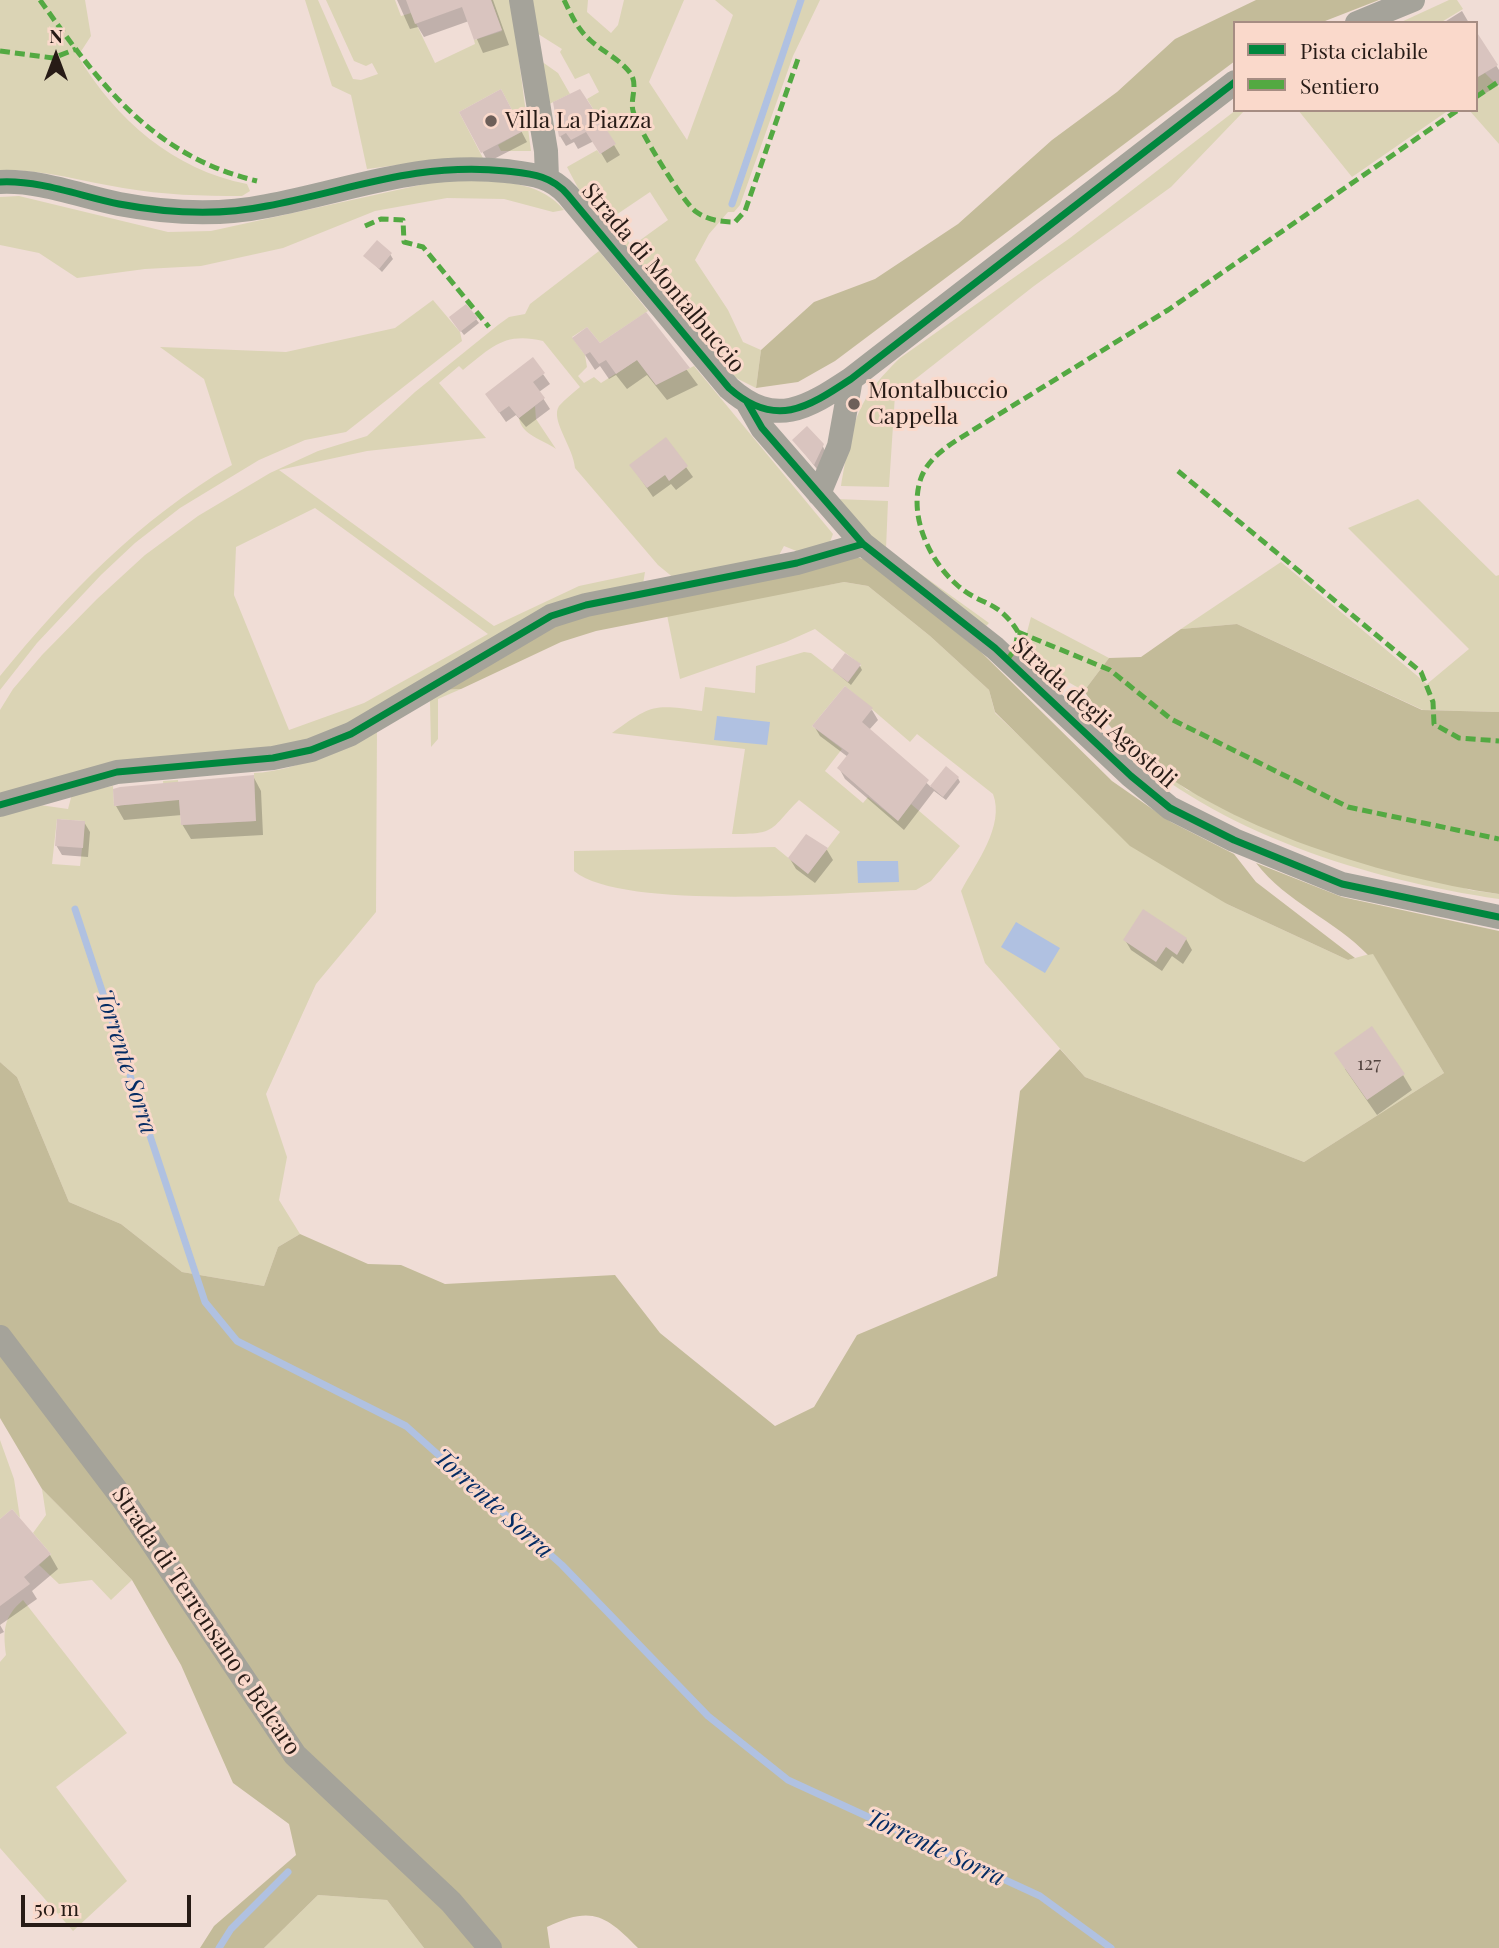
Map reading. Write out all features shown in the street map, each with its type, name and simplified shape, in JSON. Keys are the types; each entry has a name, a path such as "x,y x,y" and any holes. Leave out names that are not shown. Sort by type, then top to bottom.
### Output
{"street":[{"path":"521,0 546,151 547,178"},
{"path":"1362,21 1413,0"},
{"name":"Strada di Montalbuccio","path":"0,182 20,181 121,204 204,212 267,206 378,178 434,170 488,170 547,178 568,195 719,378 747,402 774,411 792,411 806,407 850,379 1233,84"},
{"path":"819,494 839,446 850,379"},
{"name":"Strada degli Agostoli","path":"747,402 762,428 863,544 995,648 1136,781 1176,811 1282,861 1342,884 1499,917"},
{"path":"0,805 117,772 273,758 311,750 351,734 551,616 586,605 797,563 863,544"},
{"name":"Strada di Terrensano e Belcaro","path":"0,1337 123,1499 295,1755 450,1902 490,1948"}],"shaded area":[{"path":"0,0 85,0 91,36 78,56 110,101 128,120 171,154 220,177 247,184 250,191 242,196 168,194 47,173 0,170"},
{"path":"305,0 318,0 353,79 361,80 378,74 372,63 366,66 354,61 326,0 395,0 401,16 411,13 435,63 475,44 474,40 502,31 491,0 511,0 531,151 501,151 498,145 523,131 501,89 459,112 484,160 429,161 367,169 351,95 332,86"},
{"path":"531,0 588,0 587,12 611,33 618,25 624,0 684,0 649,82 687,140 733,15 715,0 820,0 793,56 740,205 734,212 728,212 709,234 695,260 728,310 743,342 761,350 756,388 732,376 713,352 712,337 679,295 662,292 578,188 567,167 597,150 600,154 615,144 587,99 599,92 589,73 575,79 560,52 562,49 535,32","holes":["650,192 668,220 632,246 610,219"]},
{"path":"1256,0 1379,0 1325,21 1233,21 1233,62 835,361 798,382 756,388 761,350 814,302 875,279 958,224 1052,140 1117,92 1175,39"},
{"path":"1449,0 1457,0 1463,9 1443,21 1403,21"},
{"path":"541,61 558,73 570,94 545,106"},
{"path":"1485,73 1499,87 1499,144 1471,112 1478,112 1478,77"},
{"path":"1233,112 1243,112 1171,187 1034,286 895,395 889,487 841,486 857,416 873,388 885,374 900,358 1070,238"},
{"path":"1300,112 1446,112 1352,177"},
{"path":"438,181 488,181 522,185 552,198 564,210 553,212 504,199 447,198 375,211 283,248 201,266 145,269 77,278 39,253 0,245 0,197 19,196 168,232 211,231"},
{"path":"599,251 648,311 600,343 587,327 572,337 585,355 587,367 578,376 584,383 594,377 601,383 637,360 656,385 694,366 833,534 830,542 799,552 784,546 777,559 675,579 658,565 575,468 557,412 561,403 580,387 543,341 518,338 508,340 491,348 463,370 459,366 439,383 486,438 367,451 279,470 494,626 579,586 645,572 643,584 303,744 0,796 0,710 13,689 42,655 97,599 145,555 198,516 270,473 318,451 367,436 415,392 498,325 509,317 525,314 530,304","holes":["315,508 488,634 364,703 289,730 234,595 236,547"]},
{"path":"433,300 460,332 462,341 346,432 305,440 259,460 180,508 135,543 101,575 37,643 0,690 0,676 79,587 166,509 232,465 204,379 160,347 286,352 395,328"},
{"path":"535,406 536,419 556,449 528,433 521,424 519,418"},
{"path":"836,499 888,501 886,549 989,623 986,626 877,547"},
{"path":"1418,499 1496,576 1499,575 1499,712 1423,710 1237,624 1181,629 1281,562 1427,684 1469,649 1348,528"},
{"path":"856,557 867,560 981,652 1112,781 1171,822 1234,854 1256,882 1355,958 1348,960 1227,904 1130,846 995,712 989,690 930,636 868,586 844,582 596,631 561,642 461,689 442,690 554,620"},
{"path":"844,582 868,586 930,636 989,690 995,713 1035,751 1227,904 1348,960 1373,953 1444,1073 1304,1162 1085,1077 985,963 961,891 992,831 996,806 993,794 917,734 910,742 845,686 812,726 842,749 825,771 863,803 868,797 898,821 911,804 960,846 931,881 916,890 789,896 685,896 638,892 600,884 574,871 574,851 775,847 808,874 840,832 799,800 772,828 758,833 732,834 745,749 612,733 636,716 654,708 673,707 702,711 705,687 755,693 756,666 804,652 811,653 848,682 861,665 815,629 786,642 680,679 667,615"},
{"path":"1031,617 1109,658 1084,691 1021,655"},
{"path":"1237,624 1422,710 1499,712 1499,894 1453,886 1350,860 1246,820 1198,795 1155,768 1115,732 1084,691 1109,658 1141,657 1181,629"},
{"path":"461,689 438,699 438,739 431,747 430,701 442,690"},
{"path":"377,728 376,912 316,984 266,1094 287,1157 279,1200 300,1234 278,1247 264,1286 182,1272 121,1224 69,1202 17,1077 0,1062 0,816 40,805 68,809 72,794 113,786 114,806 165,801 163,781 178,780 181,825 255,821 254,773 302,763","holes":["57,819 85,821 80,866 52,864"]},
{"path":"1119,736 1187,790 1470,890 1499,894 1499,899 1449,891 1347,865 1248,827 1201,802 1158,774 1119,742"},
{"path":"1256,863 1342,897 1499,931 1499,1948 638,1948 616,1927 597,1917 586,1915 562,1920 547,1927 550,1948 424,1948 387,1900 318,1895 264,1948 200,1948 214,1926 296,1855 289,1824 233,1783 181,1665 132,1580 42,1489 0,1418 0,1062 17,1077 69,1202 121,1224 182,1272 264,1286 278,1247 300,1234 368,1264 401,1265 445,1284 615,1275 660,1333 775,1426 814,1407 857,1335 997,1276 1020,1091 1060,1049 1085,1077 1304,1162 1444,1073 1373,954 1368,955 1340,931 1281,889"},
{"path":"0,1440 14,1479 20,1518 12,1509 0,1519"},
{"path":"42,1489 132,1580 111,1600 92,1580 59,1584 39,1565 51,1554 33,1533 46,1515"},
{"path":"23,1600 127,1733 56,1787 127,1881 73,1931 0,1848 0,1662 6,1655 5,1632 8,1619"},
{"path":"318,1895 387,1900 424,1948 264,1948"}],"water":[{"path":"717,716 770,722 767,745 714,740"},
{"path":"857,861 898,861 899,882 858,883"},
{"path":"1016,922 1060,948 1045,973 1001,947"}],"building":[{"path":"406,0 491,0 502,30 474,40 462,7 415,24"},
{"path":"1478,34 1498,65 1478,77"},
{"name":"Villa La Piazza","path":"501,89 523,131 481,153 459,112"},
{"path":"580,89 616,144 600,154 586,132 571,140 566,133 559,137 553,102"},
{"path":"377,240 392,253 379,269 363,256"},
{"path":"466,304 478,318 460,332 449,317"},
{"path":"646,312 690,368 656,385 637,360 616,374 606,360 599,364 590,352 585,355 572,338 587,327 600,343"},
{"path":"533,357 545,373 533,382 545,398 519,418 509,406 499,413 485,394"},
{"path":"807,426 824,444 814,465 792,440"},
{"path":"666,437 688,466 669,481 665,475 647,488 629,465"},
{"path":"845,653 861,664 848,682 832,670"},
{"path":"845,686 873,708 862,722 929,780 898,821 837,768 849,753 812,726"},
{"path":"946,766 959,777 943,797 930,786"},
{"path":"254,775 256,821 181,825 179,800 114,806 113,789 120,787"},
{"path":"57,819 85,821 83,848 55,846"},
{"path":"806,834 828,848 808,874 788,858"},
{"path":"1143,909 1187,938 1177,955 1166,947 1156,962 1123,940"},
{"path":"1372,1026 1405,1074 1367,1100 1334,1053"},
{"path":"12,1509 51,1554 24,1577 30,1584 0,1606 0,1519"}],"waterway":[{"path":"732,204 801,0"},
{"name":"Torrente Sorra","path":"75,909 205,1302 237,1341 406,1426 562,1565 708,1716 788,1780 1040,1896 1111,1948"},
{"path":"219,1948 231,1929 288,1872"}],"marked path":[{"path":"40,0 107,87 158,135 187,154 220,169 257,181"},
{"path":"564,0 585,36 631,74 634,83 633,111 651,147 695,211 714,220 735,222 745,211 799,56"},
{"path":"0,51 53,58 76,49"},
{"path":"1478,96 1498,82"},
{"path":"1007,660 1015,649 1018,632 1003,613 965,591 946,574 937,563 924,536 917,507 918,492 921,478 931,461 957,440 1168,310 1455,112"},
{"path":"365,226 381,219 403,220 404,242 423,247 489,327"},
{"path":"1178,471 1421,672 1433,702 1434,724 1459,738 1499,741"},
{"path":"1018,632 1110,670 1171,719 1348,807 1499,839"}],"cycle path":[{"path":"0,182 30,183 137,207 212,212 267,206 384,179 442,170 506,171 548,179 568,195 729,388 761,408 791,410 820,398 851,379 1233,84"},
{"path":"747,402 762,428 863,544 995,648 1131,776 1170,808 1234,840 1342,884 1499,917"},
{"path":"0,805 117,772 273,758 311,750 351,734 551,616 586,605 797,563 863,544"}],"place":[{"name":"Villa La Piazza","path":"491,121"},
{"name":"Montalbuccio Cappella","path":"854,404"}]}
